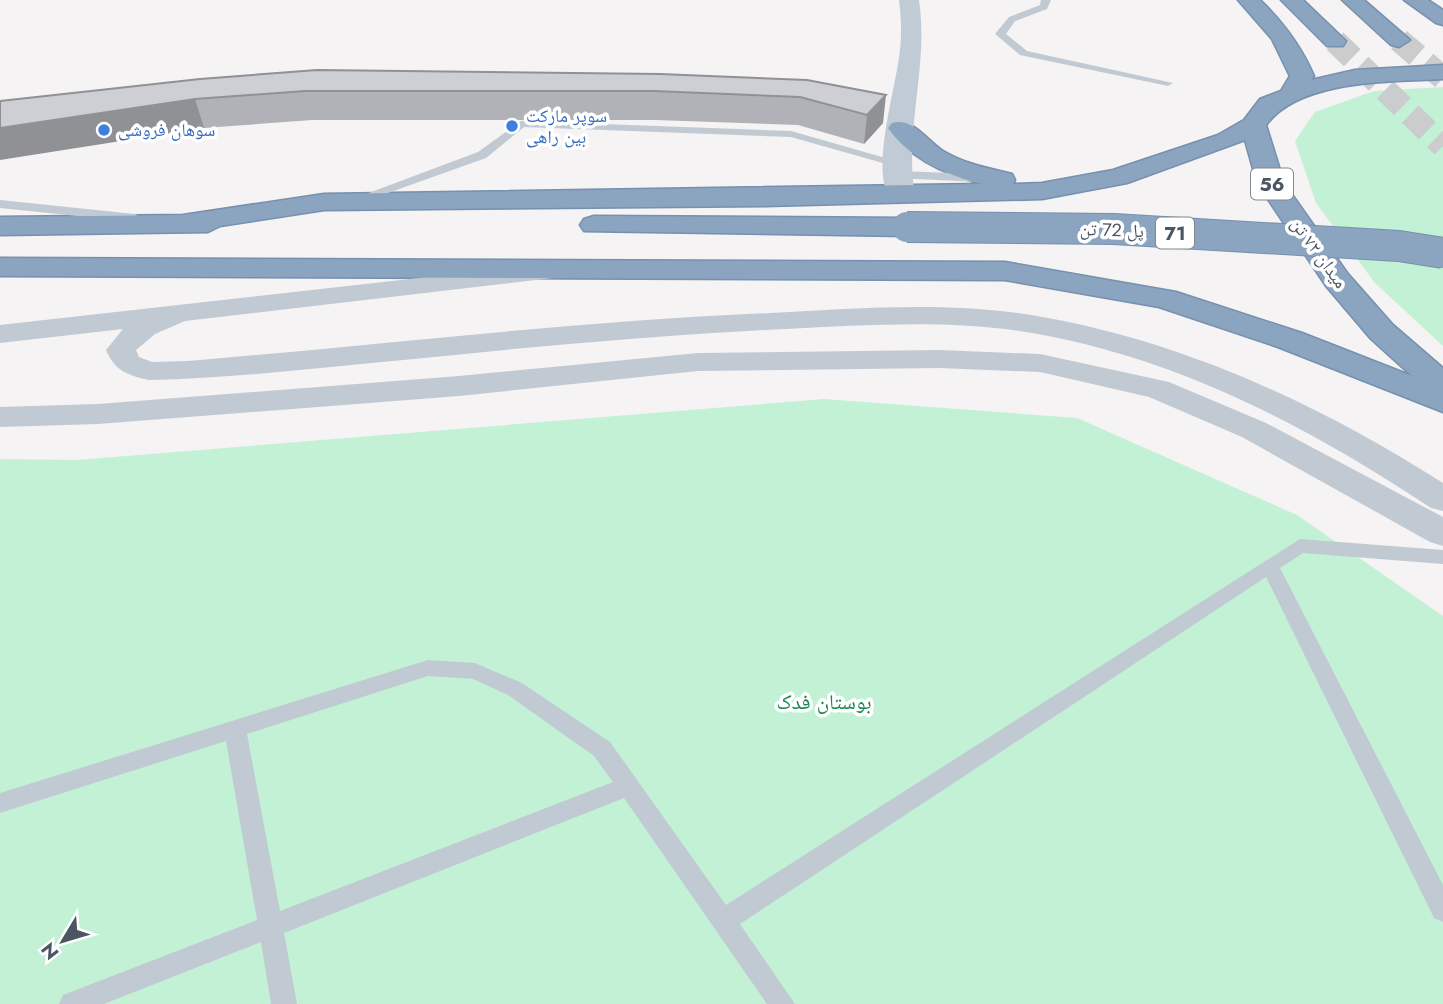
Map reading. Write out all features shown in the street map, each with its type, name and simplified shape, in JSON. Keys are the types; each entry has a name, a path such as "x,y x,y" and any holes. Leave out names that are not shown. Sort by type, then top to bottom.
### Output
{"highway":[{"path":"1248,0 1292,47 1302,76 1291,95"},
{"path":"1292,0 1335,41"},
{"path":"1352,0 1399,40"},
{"path":"1414,0 1443,19"},
{"path":"0,226 184,223 324,202 898,178 1042,191 1118,177 1227,140 1253,125 1269,104 1291,95 1355,77 1443,72"},
{"name":"میدان ۷۲ تن","path":"1253,125 1271,183 1337,280 1382,332 1443,386"},
{"path":"901,128 935,159 989,179 1070,186"},
{"name":"پل 72 تن","path":"184,223 1114,229 1399,246 1443,253"},
{"path":"0,267 587,267 1005,271 1164,299 1290,340 1443,401"}],"street":[{"path":"898,178 913,28 909,0"},
{"path":"0,334 587,267"},
{"path":"176,315 140,330 126,340 121,351 127,363 149,370 188,370 690,324 940,315 1035,324 1125,343 1249,392 1384,458 1443,499"},
{"path":"0,417 98,414 417,390 698,362 939,359 1040,363 1158,389 1254,430 1443,533"}],"lane":[{"path":"1046,0 1044,7 1012,19 1000,34 1024,53 1168,83"},
{"path":"350,202 482,155 521,124 791,134 898,178 989,179"},
{"path":"0,204 184,223"},
{"path":"723,921 1300,546 1443,556"},
{"path":"1270,566 1443,910"},
{"path":"0,803 428,668 475,671 515,689 602,749 782,1004"},
{"path":"235,729 284,1004"},
{"path":"72,1004 628,786"}],"green space":[{"path":"1443,87 1443,346 1375,283 1316,203 1295,141 1315,112 1374,91"},
{"name":"بوستان فدک","path":"824,399 1077,418 1297,515 1443,616 1443,1004 0,1004 0,459 77,460"}],"building":[{"path":"317,70 660,74 807,80 886,95 867,115 800,97 654,91 305,91 195,99 0,128 0,101 200,79"}],"tunnel":[{"path":"1399,40 1443,78"},
{"path":"1335,41 1443,146"}],"place":[{"name":"سوپر مارکت بین راهی","path":"512,126"},
{"name":"سوهان فروشی","path":"104,130"}]}
